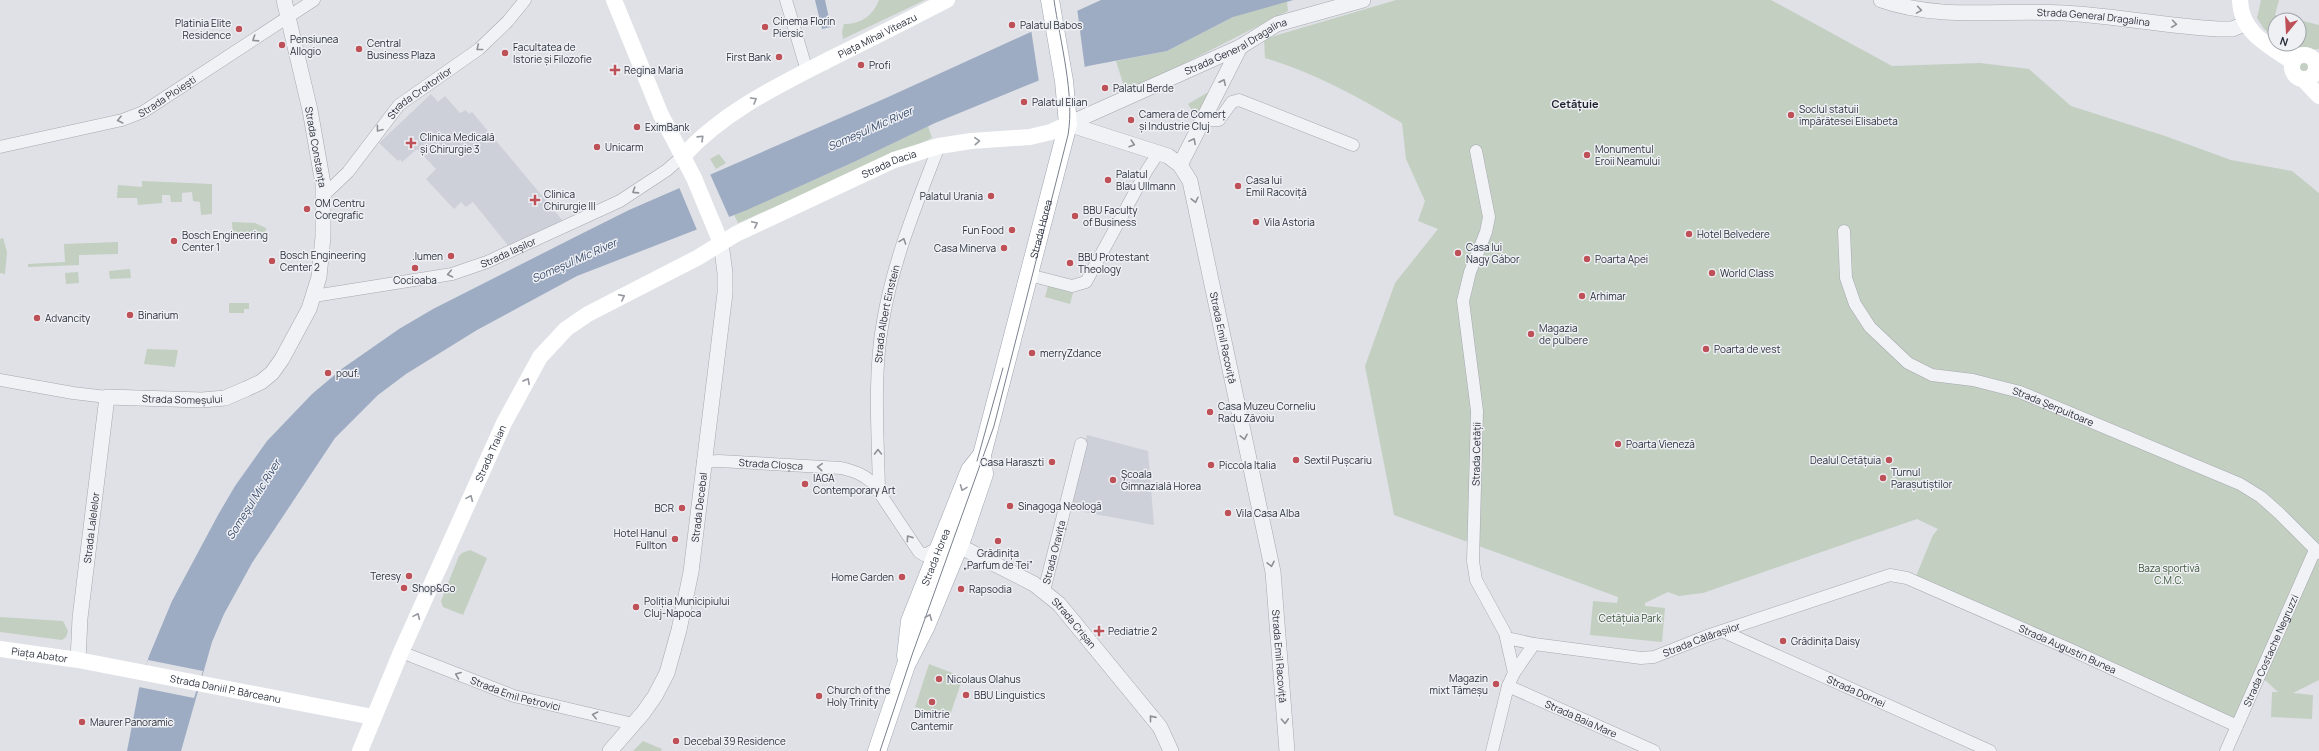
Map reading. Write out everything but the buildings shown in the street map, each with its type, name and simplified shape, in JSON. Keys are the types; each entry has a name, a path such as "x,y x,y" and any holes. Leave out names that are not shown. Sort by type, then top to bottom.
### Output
{"main road":[{"path":"614,0 661,115 694,178 721,243"},
{"name":"Piața Mihai Viteazu","path":"683,156 705,134 735,111 807,71 947,0"},
{"path":"2240,0 2242,17 2246,24 2264,42 2293,62"},
{"name":"Strada Horea","path":"877,751 906,665 925,628 959,547 984,474 982,455 1068,124 1064,81 1051,8"},
{"path":"2293,62 2302,55 2310,56 2316,59 2314,72 2310,77 2303,79"},
{"path":"2293,62 2293,72 2297,77 2303,79 2319,96"},
{"name":"Strada Dacia","path":"721,243 736,234 894,160 939,146 971,141 1030,137 1051,132 1068,124"},
{"name":"Strada Traian","path":"360,751 401,652 504,423 540,358 566,329 588,314 697,258 721,243"},
{"name":"Strada Horea","path":"906,665 910,621 970,470 982,455"},
{"name":"Piața Abator","path":"0,649 78,660"},
{"name":"Strada Daniil P. Bărceanu","path":"78,660 373,717"}],"street":[{"name":"Strada Constanța","path":"284,0 310,110 324,195 323,238 314,296"},
{"name":"Strada Ploiești","path":"0,147 133,116 314,0"},
{"name":"Strada Croitorilor","path":"324,195 348,172 399,105 479,49 508,21 525,0"},
{"path":"786,0 807,71"},
{"name":"Strada General Dragalina","path":"1068,124 1240,47 1265,30 1277,24 1363,0"},
{"name":"Strada General Dragalina","path":"1881,0 1905,7 1942,12 2062,13 2218,29 2232,29 2246,24"},
{"path":"1180,165 1240,47"},
{"path":"1205,116 1212,120 1219,120 1232,102 1238,100 1353,146"},
{"path":"1110,106 1106,112 1103,123 1111,137"},
{"name":"Strada Emil Racoviță","path":"1068,124 1160,152 1180,165 1190,181 1273,572 1287,751"},
{"name":"Strada Albert Einstein","path":"879,491 877,385 882,322 901,246 939,146"},
{"name":"Strada Cetății","path":"1476,151 1489,217 1486,232 1470,272 1463,300 1463,314 1473,372 1477,411 1473,561 1476,580 1500,621 1507,638 1514,673"},
{"path":"1029,275 1072,286 1086,282 1147,170 1160,152"},
{"name":"Strada Iașilor","path":"314,296 452,274 487,262 620,200 667,170 683,156"},
{"name":"Strada Șerpuitoare","path":"1844,230 1846,278 1855,304 1870,327 1908,362 1932,375 1973,380 2020,392 2240,484 2261,497 2317,552"},
{"name":"Strada Decebal","path":"610,751 634,724 655,696 667,673 679,630 691,572 703,462 726,293 726,273 721,243"},
{"name":"Strada Someșului","path":"0,380 73,393 106,397 202,400 225,398 261,382 282,359 314,296"},
{"name":"Strada Lalelelor","path":"78,660 81,610 106,397"},
{"name":"Strada Oravița","path":"1044,591 1081,444"},
{"name":"Strada Cloșca","path":"703,462 719,461 841,468 864,476 879,491 919,552 924,555 938,548"},
{"name":"Strada Crișan","path":"938,548 951,546 959,547 1044,591 1072,619 1160,727 1171,751"},
{"name":"Strada Costache Negruzzi","path":"2226,751 2317,552"},
{"name":"Strada Călărașilor","path":"1507,638 1534,644 1641,658 1654,657 1722,631 1881,577 1897,575"},
{"name":"Strada Augustin Bunea","path":"1897,575 2067,648 2237,726"},
{"name":"Strada Dornei","path":"1722,631 1990,751"},
{"path":"1492,751 1508,686 1514,673 1534,644"},
{"name":"Strada Emil Petrovici","path":"401,652 514,696 634,724"},
{"name":"Strada Baia Mare","path":"1508,686 1654,751"}],"shaded area":[{"path":"431,94 438,102 445,96 460,113 466,110 469,114 472,112 563,221 510,248 473,202 466,207 461,202 454,209 426,179 436,169 417,149 402,162 400,159 398,161 379,143"},
{"name":"Şcoala Gimnazială Horea","path":"1087,435 1148,451 1154,525 1068,509"}],"green space":[{"path":"879,0 925,0 843,39 842,32 844,24 861,21 866,18 870,15"},
{"path":"1239,0 1293,0 1287,2 1288,11 1126,93 1116,61 1167,51 1233,17"},
{"path":"1396,0 1771,0 1892,66 1980,63 2029,69 2071,106 2165,136 2231,160 2292,171 2319,193 2319,680 2293,693 2313,695 2312,719 2271,717 2272,692 2278,692 2259,677 2237,726 1914,581 1933,535 1938,529 1917,519 1703,593 1679,596 1668,592 1645,603 1645,606 1665,608 1662,642 1590,635 1593,601 1617,603 1618,597 1394,515 1365,366 1395,283 1438,229 1418,221 1425,201 1406,159 1402,123 1336,86 1319,78 1265,58 1264,39"},
{"path":"2261,0 2279,0 2276,12 2267,12 2267,31 2257,18"},
{"path":"2307,22 2319,25 2319,49 2307,50"},
{"path":"2304,59 2311,64 2312,67 2307,74 2304,75 2297,70 2296,67 2301,60"},
{"path":"1217,87 1199,122 1188,104"},
{"path":"928,126 932,138 738,223 734,215 856,161"},
{"path":"719,154 726,163 716,169 710,159"},
{"path":"142,181 212,184 212,214 201,215 200,202 193,201 192,192 182,193 182,202 171,202 170,195 162,195 162,203 138,205 137,198 117,198 118,185 142,187"},
{"path":"232,222 255,223 266,228 265,239 233,238"},
{"path":"3,238 7,252 5,274 0,273 0,239"},
{"path":"118,242 118,254 79,255 79,265 28,267 28,264 65,262 64,244"},
{"path":"130,269 131,278 110,279 109,271"},
{"path":"78,272 79,283 66,284 65,273"},
{"path":"1048,286 1073,293 1070,304 1045,297"},
{"path":"229,303 249,303 249,309 244,309 244,313 229,313"},
{"path":"147,349 178,350 175,367 144,364"},
{"path":"470,550 487,558 463,615 443,607 441,601 459,556"},
{"path":"0,617 63,621 68,631 66,637 62,640 0,632"},
{"path":"929,664 963,677 949,718 915,707"},
{"path":"643,741 662,749 661,751 633,751"}],"water":[{"path":"815,0 825,0 831,27 822,29"},
{"name":"Someşul Mic River","path":"1101,0 1293,0 1233,17 1167,51 1088,66 1040,80 935,123 856,161 747,210 577,276 477,330 406,374 378,395 335,438 252,563 224,614 212,642 181,751 127,751 139,689 149,656 172,601 218,515 235,486 267,441 312,394 343,368 399,329 433,309 629,210 886,98"}],"pier":[{"path":"1077,8 1085,69 1039,82 1031,29"},
{"path":"710,174 730,219 697,230 679,187"},
{"path":"148,660 203,671 194,698 139,687"}],"tram line":[{"path":"880,751 912,655 994,426 1068,135 1070,103 1066,68 1054,0"},
{"path":"977,461 1003,368"}],"place":[{"name":"Palatul Babos","path":"1012,25"},
{"name":"Cinema Florin Piersic","path":"765,27"},
{"name":"Platinia Elite Residence","path":"239,29"},
{"name":"Pensiunea Allogio","path":"282,45"},
{"name":"Central Business Plaza","path":"359,49"},
{"name":"Facultatea de Istorie și Filozofie","path":"505,53"},
{"name":"First Bank","path":"779,57"},
{"name":"Profi","path":"861,65"},
{"name":"Regina Maria","path":"615,70"},
{"name":"Palatul Berde","path":"1105,88"},
{"name":"Palatul Elian","path":"1024,102"},
{"name":"Soclul statuii împărătesei Elisabeta","path":"1791,115"},
{"name":"Camera de Comerț și Industrie Cluj","path":"1131,120"},
{"name":"EximBank","path":"637,127"},
{"name":"Clinica Medicală și Chirurgie 3","path":"411,143"},
{"name":"Unicarm","path":"597,147"},
{"name":"Monumentul Eroii Neamului","path":"1587,155"},
{"name":"Palatul Blau Ullmann","path":"1108,180"},
{"name":"Casa lui Emil Racoviță","path":"1238,186"},
{"name":"Palatul Urania","path":"991,196"},
{"name":"Clinica Chirurgie III","path":"535,200"},
{"name":"OM Centru Coregrafic","path":"307,209"},
{"name":"BBU Faculty of Business","path":"1075,216"},
{"name":"Vila Astoria","path":"1256,222"},
{"name":"Fun Food","path":"1012,230"},
{"name":"Hotel Belvedere","path":"1689,234"},
{"name":"Bosch Engineering Center 1","path":"174,241"},
{"name":"Casa Minerva","path":"1004,248"},
{"name":"Casa lui Nagy Gábor","path":"1458,253"},
{"name":".lumen","path":"451,256"},
{"name":"Poarta Apei","path":"1587,259"},
{"name":"Bosch Engineering Center 2","path":"272,261"},
{"name":"BBU Protestant Theology","path":"1070,263"},
{"name":"Cocioaba","path":"415,268"},
{"name":"World Class","path":"1712,273"},
{"name":"Arhimar","path":"1582,296"},
{"name":"Binarium","path":"130,315"},
{"name":"Advancity","path":"37,318"},
{"name":"Magazia de pulbere","path":"1531,334"},
{"name":"Poarta de vest","path":"1706,349"},
{"name":"merryZdance","path":"1032,353"},
{"name":"pouf.","path":"328,373"},
{"name":"Casa Muzeu Corneliu Radu Zăvoiu","path":"1210,412"},
{"name":"Poarta Vieneză","path":"1618,444"},
{"name":"Sextil Pușcariu","path":"1296,460"},
{"name":"Dealul Cetățuia","path":"1889,460"},
{"name":"Casa Haraszti","path":"1052,462"},
{"name":"Piccola Italia","path":"1211,465"},
{"name":"Turnul Parașutiștilor","path":"1883,478"},
{"name":"Şcoala Gimnazială Horea","path":"1113,480"},
{"name":"IAGA Contemporary Art","path":"805,484"},
{"name":"Sinagoga Neologă","path":"1010,506"},
{"name":"BCR","path":"682,508"},
{"name":"Vila Casa Alba","path":"1228,513"},
{"name":"Hotel Hanul Fullton","path":"675,539"},
{"name":"Grădinița „Parfum de Tei”","path":"998,541"},
{"name":"Teresy","path":"409,576"},
{"name":"Home Garden","path":"902,577"},
{"name":"Shop&Go","path":"404,588"},
{"name":"Rapsodia","path":"961,589"},
{"name":"Poliția Municipiului Cluj-Napoca","path":"636,607"},
{"name":"Pediatrie 2","path":"1099,631"},
{"name":"Grădinița Daisy","path":"1783,641"},
{"name":"Nicolaus Olahus","path":"939,679"},
{"name":"Magazin mixt Tămeșu","path":"1496,684"},
{"name":"BBU Linguistics","path":"966,695"},
{"name":"Church of the Holy Trinity","path":"819,696"},
{"name":"Dimitrie Cantemir","path":"932,702"},
{"name":"Maurer Panoramic","path":"82,722"},
{"name":"Decebal 39 Residence","path":"676,741"}],"district":[{"name":"Cetățuie","path":"1575,103"}],"park label":[{"name":"Baza sportivă C.M.C.","path":"2169,574"},
{"name":"Cetățuia Park","path":"1630,618"}]}
